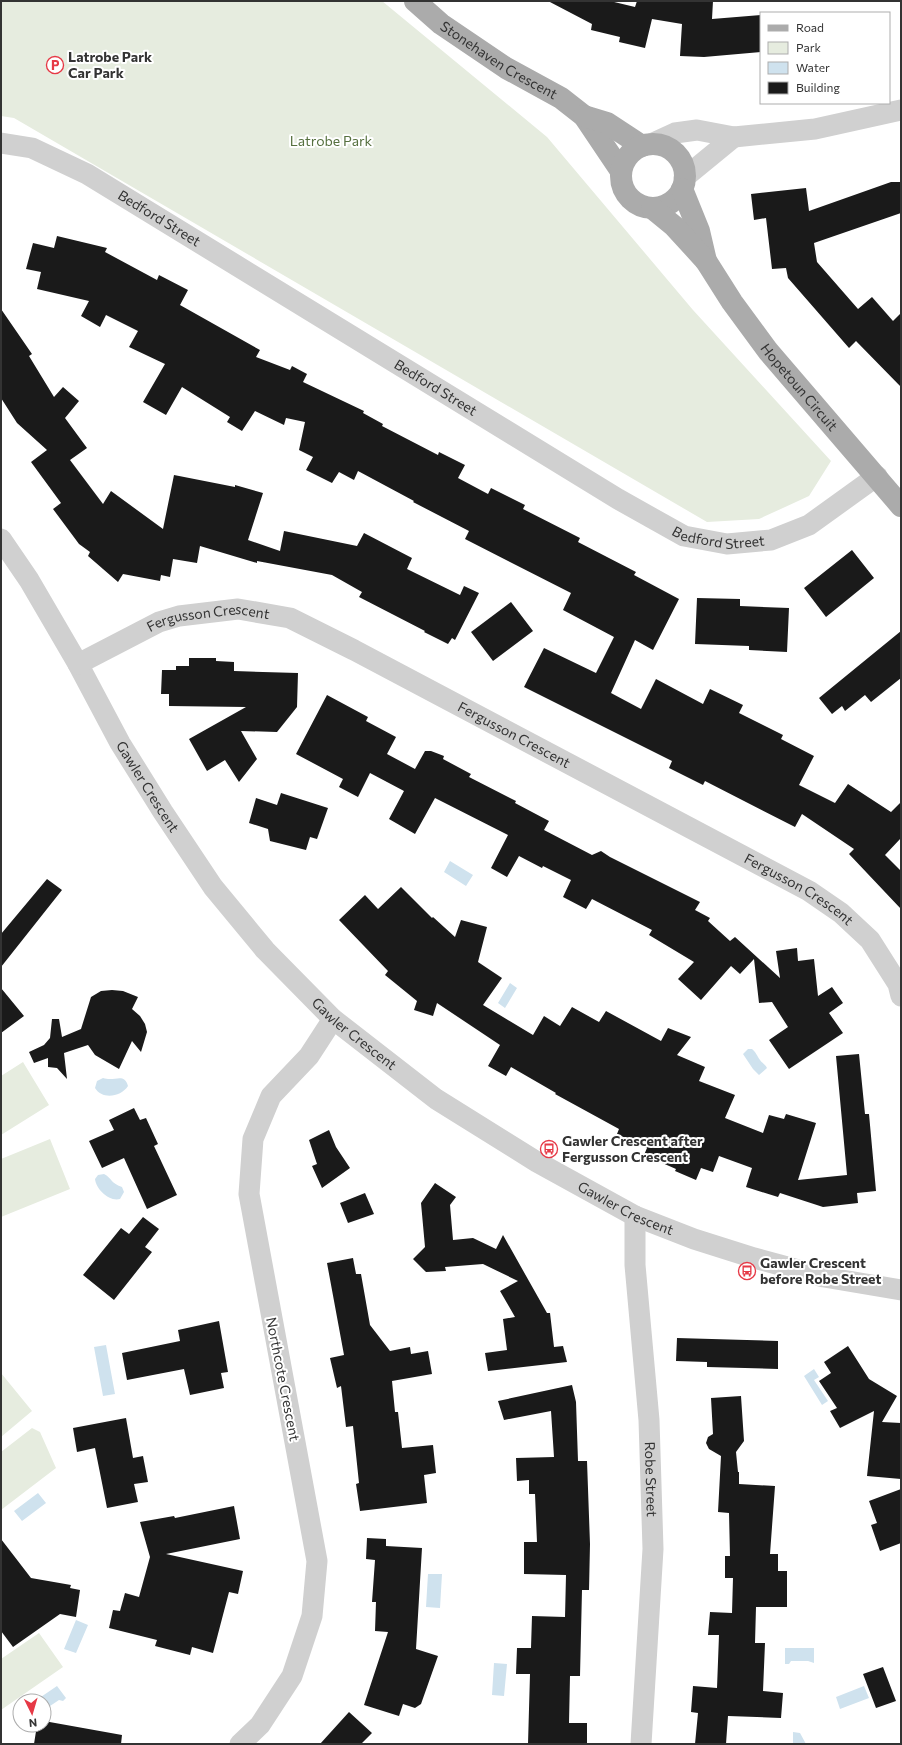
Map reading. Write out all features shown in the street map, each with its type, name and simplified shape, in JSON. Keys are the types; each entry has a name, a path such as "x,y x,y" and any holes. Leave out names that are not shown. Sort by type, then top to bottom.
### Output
{"main road":[{"name":"Stonehaven Crescent","path":"415,1 448,28 506,68 561,98 584,116 621,170"},
{"name":"Stonehaven Crescent","path":"584,116 607,123 647,145"},
{"path":"647,145 662,146 672,150 679,158 683,168 683,184 677,197 670,202 662,206 652,208 641,206 630,199 624,190 621,179 621,170 625,160 632,151 647,145"},
{"name":"Hopetoun Circuit","path":"683,184 699,231 706,262"},
{"name":"Hopetoun Circuit","path":"652,208 674,226 706,262 732,302 768,351 877,476 901,506"}],"street":[{"path":"647,145 675,133 697,130 734,137 815,130 901,110"},
{"path":"683,184 734,137"},
{"name":"Bedford Street","path":"1,143 32,148 87,174 611,495 684,536 727,544 771,540 809,525 877,476"},
{"name":"Gawler Crescent","path":"1,539 29,580 78,664 120,743 163,812 213,886 265,950 333,1019 436,1099 537,1162 635,1216 694,1239 754,1258 824,1277 901,1290"},
{"name":"Fergusson Crescent","path":"78,664 158,622 179,616 238,609 290,618 354,650 809,891 841,913 870,940 898,984 901,996"},
{"name":"Northcote Crescent","path":"240,1744 260,1725 292,1676 312,1616 317,1561 249,1194 253,1140 271,1096 310,1056 333,1019"},
{"name":"Robe Street","path":"635,1216 634,1264 649,1420 653,1549 641,1744"}],"green space":[{"name":"Latrobe Park","path":"1,1 382,1 547,137 693,310 831,461 809,496 759,519 707,522 14,118 1,116"},
{"path":"23,1062 49,1105 1,1135 1,1076"},
{"path":"50,1139 70,1189 1,1217 1,1159"},
{"path":"1,1373 32,1411 1,1437"},
{"path":"32,1428 40,1432 56,1468 1,1510 1,1452"},
{"path":"39,1633 63,1667 26,1693 12,1693 12,1702 1,1710 1,1659"}],"water":[{"path":"450,861 473,875 466,886 444,872"},
{"path":"510,983 517,988 505,1008 498,1003"},
{"path":"748,1049 753,1050 767,1068 759,1075 743,1054"},
{"path":"103,1078 121,1078 124,1079 128,1086 121,1093 107,1096 98,1092 95,1088 97,1081"},
{"path":"104,1174 115,1184 122,1187 124,1192 120,1199 112,1199 100,1191 95,1179 98,1175"},
{"path":"106,1345 115,1394 103,1396 94,1347"},
{"path":"814,1369 819,1377 814,1380 828,1401 822,1405 804,1376"},
{"path":"38,1493 46,1503 22,1521 14,1511"},
{"path":"428,1574 442,1574 440,1608 426,1607"},
{"path":"76,1620 88,1625 76,1653 64,1649"},
{"path":"785,1648 814,1648 814,1663 808,1661 791,1661 789,1664 785,1664"},
{"path":"494,1663 507,1664 504,1696 492,1695"},
{"path":"57,1686 66,1698 63,1701 59,1700 52,1705 52,1693 47,1693"},
{"path":"864,1686 869,1698 840,1709 836,1697"},
{"path":"793,1732 800,1733 806,1744 793,1744"}],"building":[{"path":"548,1 610,1 635,7 637,1 713,1 712,19 760,15 760,52 704,57 680,56 682,24 652,19 645,48 619,42 620,37 591,30 592,24"},
{"path":"891,182 901,182 901,213 814,243 817,262 858,309 872,297 893,321 901,313 901,387 856,341 849,348 788,278 786,268 772,269 766,218 754,220 751,194 806,188 809,211"},
{"path":"57,236 107,248 105,252 157,280 159,275 188,290 180,305 260,350 256,357 290,370 292,366 307,374 303,382 364,411 363,413 383,424 382,426 438,455 439,452 465,465 458,478 488,494 491,488 525,505 523,509 580,538 578,542 636,572 634,575 679,599 653,650 635,640 611,693 641,709 656,679 703,704 710,689 743,705 739,713 783,735 781,739 814,756 799,785 835,803 848,784 891,812 901,802 901,838 885,855 901,871 901,909 849,854 854,849 802,814 795,827 705,781 703,785 669,768 672,761 524,687 544,648 596,673 614,637 563,610 571,593 465,539 469,531 358,471 354,480 339,472 332,483 306,470 313,457 299,450 305,422 286,418 284,425 255,411 242,431 227,422 230,417 182,387 166,415 143,402 165,364 129,347 138,331 106,315 100,327 81,316 89,301 37,289 41,272 26,269 33,243 54,248"},
{"path":"1,309 32,354 29,356 54,397 63,387 79,401 65,418 87,448 70,460 103,504 111,491 163,529 174,475 235,487 235,485 263,493 248,540 280,551 284,531 357,546 364,533 412,558 407,569 460,595 464,586 479,593 455,640 452,638 448,644 424,632 425,631 359,597 362,592 332,575 257,561 257,563 200,546 197,563 173,559 170,577 161,575 160,581 123,574 118,582 88,556 90,552 79,544 53,509 61,503 31,462 47,450 17,423 1,398"},
{"path":"852,550 874,578 826,617 804,588"},
{"path":"697,598 740,599 740,606 789,608 787,652 749,650 749,646 695,644"},
{"path":"511,602 533,631 493,661 471,632"},
{"path":"901,631 901,678 871,702 865,695 845,711 842,706 832,714 819,698"},
{"path":"189,658 216,658 216,661 234,662 234,671 298,673 297,707 277,732 241,731 257,759 239,782 225,760 207,771 189,739 246,707 169,706 169,694 161,694 162,670 176,670 176,666 189,666"},
{"path":"327,695 368,717 366,721 396,737 387,754 415,769 425,751 431,751 444,756 443,759 471,774 469,777 516,801 515,803 549,821 544,830 592,855 601,851 610,857 700,902 695,910 710,918 708,921 730,941 735,937 780,978 776,951 797,948 798,961 814,959 818,996 832,987 843,1003 829,1013 843,1033 789,1069 769,1040 788,1027 772,1002 759,1003 754,959 740,974 731,966 701,1000 678,979 694,962 649,935 652,930 592,899 586,909 563,897 571,880 543,866 542,868 519,856 507,877 491,868 508,835 435,798 415,834 389,819 404,791 370,773 358,797 339,787 343,779 296,754"},
{"path":"281,793 328,808 317,839 310,837 306,850 270,841 268,829 249,823 256,798 277,805"},
{"path":"47,879 62,890 1,967 1,934"},
{"path":"401,887 432,918 433,917 455,937 461,920 487,927 478,962 502,978 483,1005 533,1035 544,1016 560,1026 572,1007 599,1022 606,1011 661,1041 668,1028 691,1037 677,1055 705,1067 699,1081 735,1095 725,1118 763,1133 769,1115 784,1119 786,1114 816,1123 798,1180 847,1175 836,1056 859,1054 865,1114 869,1114 876,1191 857,1193 858,1203 823,1207 780,1193 778,1197 746,1187 752,1168 719,1156 713,1172 701,1168 696,1180 675,1171 676,1169 644,1155 647,1148 617,1134 619,1129 555,1094 556,1093 511,1067 506,1076 488,1066 500,1045 437,1003 433,1016 414,1010 417,1001 385,975 388,971 339,920 365,895 378,909"},
{"path":"1,988 24,1016 1,1033"},
{"path":"101,991 123,991 138,997 132,1009 140,1016 145,1024 147,1032 141,1052 132,1041 119,1069 95,1055 88,1045 64,1053 67,1079 57,1068 48,1067 48,1058 34,1063 29,1052 44,1045 50,1038 52,1019 59,1019 62,1037 81,1029 91,997"},
{"path":"134,1108 140,1120 146,1118 158,1144 154,1146 177,1195 147,1209 124,1158 102,1168 89,1141 114,1130 109,1120"},
{"path":"329,1130 336,1147 350,1168 322,1188 312,1166 317,1164 309,1140"},
{"path":"435,1183 456,1197 450,1205 453,1240 473,1238 496,1249 503,1235 547,1313 550,1313 554,1347 563,1346 567,1362 488,1371 485,1353 507,1350 503,1319 515,1317 500,1291 518,1281 483,1264 445,1267 446,1271 426,1272 413,1259 425,1247 421,1203"},
{"path":"365,1193 374,1214 348,1223 340,1203"},
{"path":"143,1217 159,1229 145,1247 152,1252 114,1300 83,1275 121,1228 129,1234"},
{"path":"353,1258 356,1274 361,1274 370,1325 390,1351 410,1347 411,1354 428,1351 432,1374 392,1381 395,1412 398,1412 402,1448 433,1445 436,1473 424,1475 427,1503 360,1511 356,1484 359,1483 353,1426 346,1427 341,1386 337,1388 330,1358 344,1355 327,1263"},
{"path":"219,1321 228,1372 221,1373 224,1388 190,1395 184,1369 127,1380 122,1353 180,1341 178,1330"},
{"path":"677,1338 778,1341 778,1369 707,1367 707,1362 676,1361"},
{"path":"848,1346 869,1379 897,1396 882,1422 901,1423 901,1479 867,1476 874,1411 840,1428 830,1411 837,1408 819,1381 831,1373 824,1362"},
{"path":"572,1385 576,1402 578,1461 587,1461 590,1544 589,1590 582,1590 580,1676 570,1676 569,1723 587,1723 587,1744 528,1744 530,1674 516,1674 517,1648 531,1648 532,1616 565,1617 566,1575 524,1574 524,1542 537,1542 535,1494 529,1494 529,1480 517,1481 516,1458 554,1457 551,1411 504,1420 498,1401"},
{"path":"741,1396 744,1441 736,1452 739,1484 775,1486 770,1554 778,1554 778,1571 787,1571 787,1607 756,1607 755,1643 765,1643 763,1691 783,1693 781,1718 728,1716 726,1744 695,1744 698,1713 691,1712 693,1686 717,1688 719,1635 708,1635 710,1612 732,1613 733,1578 725,1578 725,1556 730,1556 729,1513 718,1512 721,1456 709,1449 706,1443 708,1437 713,1434 711,1398"},
{"path":"126,1418 133,1458 143,1456 148,1482 134,1484 138,1502 107,1508 95,1448 77,1452 73,1428"},
{"path":"901,1489 901,1543 880,1551 871,1525 877,1523 869,1501"},
{"path":"234,1506 240,1539 166,1554 243,1571 238,1594 229,1592 213,1653 192,1647 190,1655 155,1646 157,1640 109,1628 113,1610 120,1611 125,1593 139,1597 150,1557 140,1522 174,1516 175,1518"},
{"path":"367,1538 386,1539 386,1546 422,1548 416,1649 438,1656 421,1704 415,1708 403,1704 399,1716 364,1705 388,1632 375,1631 376,1602 372,1602 375,1560 366,1559"},
{"path":"1,1539 31,1578 71,1585 70,1588 80,1590 76,1617 60,1614 13,1647 1,1631"},
{"path":"883,1667 896,1701 876,1708 863,1674"},
{"path":"349,1712 372,1733 361,1744 320,1744"},
{"path":"52,1722 122,1735 121,1744 34,1744 36,1733 52,1733"}],"place":[{"name":"Latrobe Park Car Park","path":"55,65"},
{"name":"Gawler Crescent after Fergusson Crescent","path":"549,1149"},
{"name":"Gawler Crescent before Robe Street","path":"747,1271"}]}
